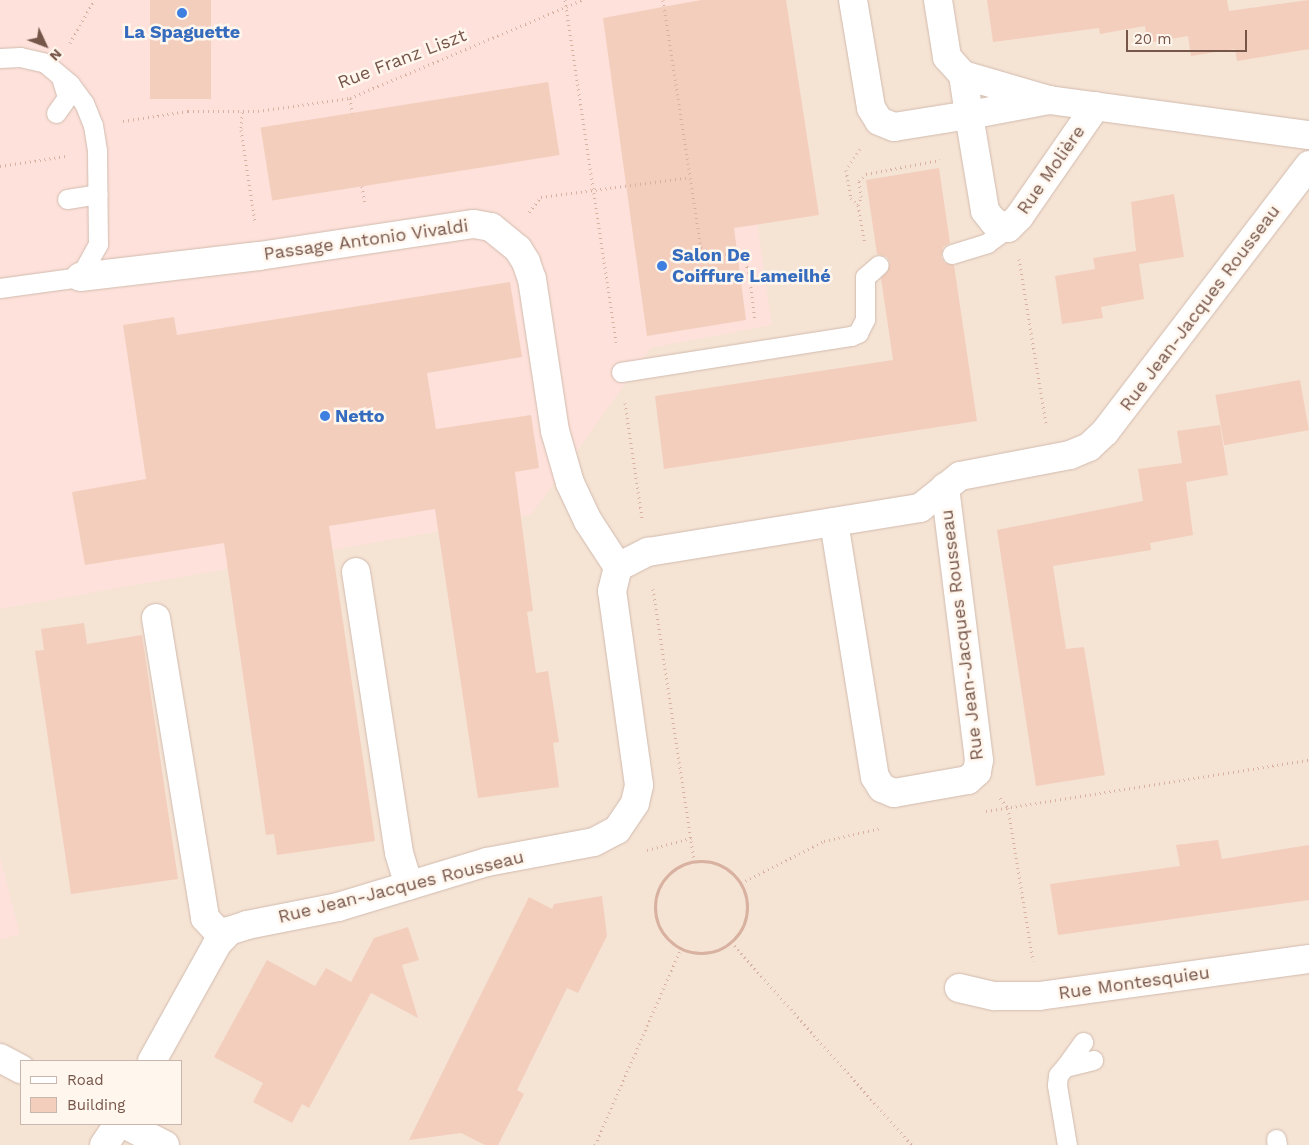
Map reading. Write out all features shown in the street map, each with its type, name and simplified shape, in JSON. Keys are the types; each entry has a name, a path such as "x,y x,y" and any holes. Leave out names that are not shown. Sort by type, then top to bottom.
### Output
{"street":[{"name":"Rue Molière","path":"853,0 871,108 879,121 894,127 1049,100"},
{"path":"938,0 947,58 963,76"},
{"name":"Rue Molière","path":"1096,106 1008,228 994,222 985,211 963,76 1049,100 1096,106 1309,136"},
{"name":"Rue Jean-Jacques Rousseau","path":"223,937 247,925 338,907 487,862 594,842 607,837 627,819 635,803 639,784 612,591 618,567 648,552 920,508 945,487 976,471 1052,458 1088,447 1105,432 1309,165"},
{"name":"Passage Antonio Vivaldi","path":"80,277 260,256 474,224 491,227 507,238 518,249 532,279 555,431 570,483 588,521 618,567"},
{"name":"Rue Jean-Jacques Rousseau","path":"834,522 875,777 882,788 894,793 968,780 977,772 979,760 945,487"},
{"path":"356,572 399,853 409,886"},
{"path":"153,1060 223,937 205,918 156,618"},
{"name":"Rue Montesquieu","path":"958,988 995,996 1039,996 1082,1000 1309,959"},
{"path":"0,1058 20,1068"},
{"path":"104,1145 117,1125"},
{"path":"126,1125 165,1145"}],"lane":[{"path":"0,58 33,60 56,70 84,103 93,125 98,194 98,244 80,277 0,288"},
{"path":"56,70 63,80 68,97 56,113"},
{"path":"67,199 98,194"},
{"path":"952,254 987,243 1008,228"},
{"path":"621,372 759,351 858,333 865,319 863,285 874,268"},
{"path":"1067,1145 1057,1084 1058,1075 1083,1042"},
{"path":"1064,1067 1093,1060"}],"path":[{"path":"56,70 94,0"},
{"path":"565,0 616,341"},
{"name":"Rue Franz Liszt","path":"93,125 188,111 242,112 350,98 582,0"},
{"path":"664,0 701,247 715,255 738,253 747,263 759,351"},
{"path":"350,98 352,113"},
{"path":"242,112 241,130 260,256"},
{"path":"0,166 69,156"},
{"path":"858,205 861,197 859,181 866,174 939,162"},
{"path":"846,170 851,198 858,205 874,268"},
{"path":"507,238 541,197 690,177"},
{"path":"1020,268 1052,458"},
{"path":"629,427 644,528"},
{"path":"652,581 694,861"},
{"path":"979,812 1309,760"},
{"path":"977,772 1008,808 1039,996"},
{"path":"741,883 824,841 892,826"},
{"path":"694,861 721,865 741,883 746,895 746,921 731,942 707,953 681,948 660,929 655,900 659,886 668,874 694,861"},
{"path":"731,942 912,1145"},
{"path":"595,1145 681,948"}],"shaded area":[{"path":"0,0 1309,0 1309,1145 0,1145"},
{"path":"0,0 726,0 772,325 651,348 531,515 0,609"},
{"path":"0,856 20,934 0,940"}],"building":[{"path":"150,0 211,0 211,99 150,99"},
{"path":"701,0 786,0 819,215 734,228 746,320 647,336 603,18"},
{"path":"987,0 1227,0 1229,11 1309,0 1309,49 1237,61 1235,49 1191,56 1188,36 1147,43 1145,26 1100,34 1099,28 993,42"},
{"path":"548,82 560,155 272,201 261,128"},
{"path":"939,168 950,243 943,247 941,257 945,263 954,265 977,421 664,469 655,396 893,360 881,278 890,263 887,257 877,254 866,180"},
{"path":"1174,194 1184,257 1139,264 1144,299 1101,307 1103,318 1062,324 1055,276 1095,269 1093,258 1136,251 1131,202"},
{"path":"510,282 522,357 427,373 436,429 531,415 539,468 515,472 533,611 527,612 536,673 548,671 559,742 553,743 559,787 478,798 435,509 329,526 375,841 277,855 274,834 266,835 224,543 85,565 72,492 146,479 123,325 174,317 177,335"},
{"path":"1300,380 1309,430 1224,445 1215,395"},
{"path":"1220,425 1228,475 1186,482 1193,535 1150,543 1151,550 1053,566 1066,649 1084,647 1105,775 1036,786 997,530 1143,501 1138,469 1182,463 1177,431"},
{"path":"84,623 87,644 142,635 178,879 71,894 35,651 44,650 41,629"},
{"path":"1218,840 1222,859 1309,845 1309,900 1058,935 1050,884 1180,866 1176,845"},
{"path":"602,896 607,936 578,993 567,988 517,1090 524,1094 498,1145 485,1145 461,1133 409,1140 529,897 552,909 554,904"},
{"path":"408,927 419,960 402,965 418,1018 371,993 309,1108 302,1104 292,1123 253,1102 263,1083 214,1057 267,960 315,986 326,968 351,982 374,938"}],"place":[{"name":"La Spaguette","path":"182,13"},
{"name":"Salon De Coiffure Lameilhé","path":"662,266"},
{"name":"Netto","path":"325,416"}]}
